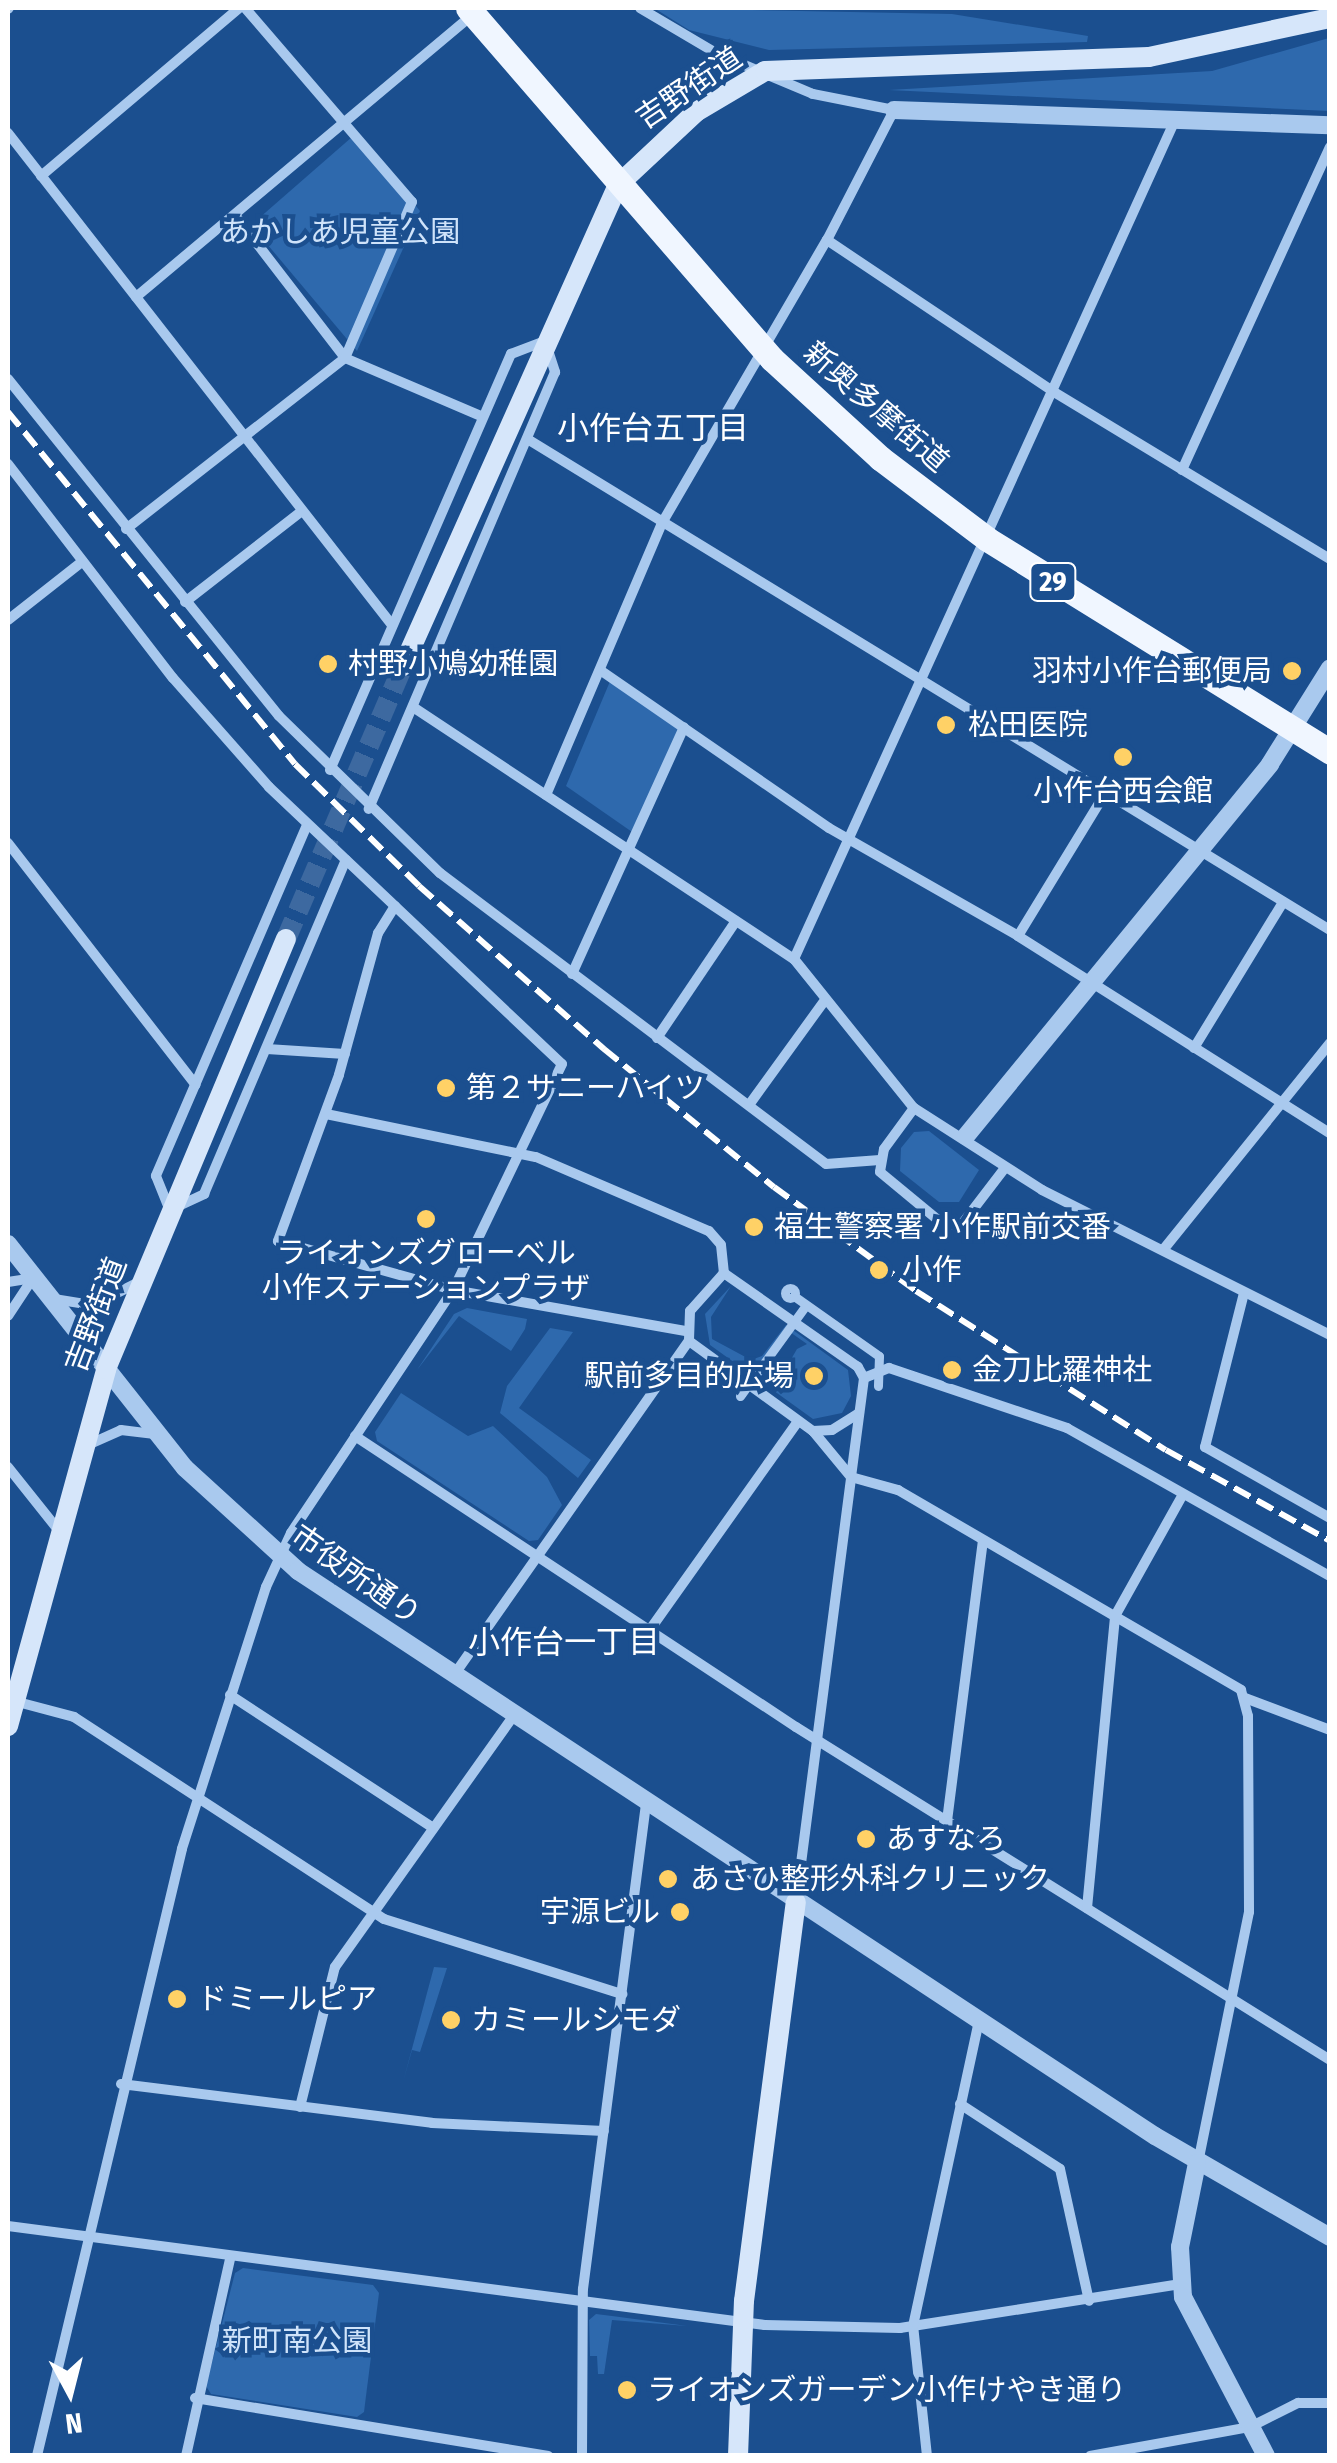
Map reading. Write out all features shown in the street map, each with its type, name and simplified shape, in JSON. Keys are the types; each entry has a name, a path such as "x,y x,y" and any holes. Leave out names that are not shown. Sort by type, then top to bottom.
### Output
{"main road":[{"name":"新奥多摩街道","path":"470,11 762,348 880,458 987,539 1330,752"},
{"name":"吉野街道","path":"403,666 618,185 670,131 765,70 1149,57 1330,18"},
{"name":"吉野街道","path":"8,1726 14,1683 106,1370 141,1278 286,940"},
{"path":"738,2456 742,2323 796,1902"}],"street":[{"path":"41,176 242,8 412,202 345,358 126,529"},
{"path":"640,8 716,53 765,70 813,94 894,110 1330,124"},
{"path":"136,298 470,11"},
{"path":"546,795 662,523 827,240 894,110"},
{"path":"794,959 1176,118"},
{"path":"8,133 392,626"},
{"path":"1182,470 1330,147"},
{"path":"234,216 345,358 481,416"},
{"path":"827,240 1054,392 1330,559"},
{"path":"330,770 511,354 545,341 555,372 369,809"},
{"path":"8,379 185,602 330,770 440,873 826,1164 880,1160"},
{"path":"528,440 1330,930"},
{"path":"8,464 174,678 307,825 561,1059 562,1071 453,1290 278,1555 196,1798 121,2084 94,2241 37,2456"},
{"path":"185,602 302,511"},
{"path":"8,620 83,561"},
{"path":"966,1136 1294,732 1330,668"},
{"path":"600,670 850,838 1018,936 1330,1133"},
{"path":"413,707 794,959 914,1108 966,1136 1004,1169 1330,1335"},
{"path":"572,974 684,727"},
{"path":"1018,936 1106,792"},
{"path":"307,825 156,1176 170,1210 204,1194 346,860"},
{"path":"8,843 196,1086"},
{"path":"1194,1048 1283,902"},
{"path":"396,906 378,934 326,1114 278,1241 453,1290 687,1336 814,1432 851,1478 887,1485 1236,1685 1245,1698 1250,1902 1180,2248 1180,2284 1192,2320 1266,2456"},
{"path":"657,1038 736,922"},
{"path":"749,1104 825,1000"},
{"path":"1163,1250 1330,1043"},
{"path":"266,1049 345,1054"},
{"path":"914,1108 880,1160 885,1180 954,1227 1004,1169"},
{"path":"326,1114 522,1153 710,1231 721,1245 724,1273 690,1311 687,1336 454,1676"},
{"name":"市役所通り","path":"8,1244 196,1481 278,1555 646,1803 1198,2163 1330,2236"},
{"path":"724,1273 841,1351 864,1378 796,1902"},
{"path":"8,1282 34,1278"},
{"path":"8,1316 24,1301 34,1278"},
{"path":"49,1297 94,1305 141,1278"},
{"path":"1244,1292 1205,1447 1330,1518"},
{"path":"740,1396 803,1299 879,1356 878,1386"},
{"path":"864,1378 889,1368 1067,1428 1330,1576"},
{"path":"814,1432 832,1430 859,1413"},
{"path":"649,1631 798,1421"},
{"path":"81,1450 121,1430 159,1436"},
{"path":"355,1436 817,1741 1330,2060"},
{"path":"8,1467 58,1531"},
{"path":"1087,1908 1115,1616 1182,1496"},
{"path":"947,1821 983,1540"},
{"path":"14,1683 74,1717 372,1913 622,1994"},
{"path":"230,1695 433,1828"},
{"path":"1245,1698 1330,1730"},
{"path":"300,2106 335,1967 514,1715"},
{"path":"582,2456 582,2304 646,1803"},
{"path":"927,2456 914,2326 979,2020"},
{"path":"121,2084 432,2123 604,2131"},
{"path":"960,2104 1060,2169 1088,2301"},
{"path":"8,2226 230,2259 742,2323 914,2326 1180,2284"},
{"path":"186,2456 195,2398 230,2259"},
{"path":"195,2398 548,2456"},
{"path":"1090,2456 1250,2427 1298,2402 1330,2403"}],"green space":[{"path":"654,8 952,14 1088,36 1087,42 769,50 689,30"},
{"path":"1329,38 1329,111 889,90 1212,71"},
{"name":"あかしあ児童公園","path":"352,137 361,137 420,211 357,351 251,225"},
{"path":"611,679 683,732 635,834 566,786"},
{"path":"929,1131 979,1170 959,1202 939,1202 900,1171 901,1148 914,1132"},
{"name":"駅前多目的広場","path":"731,1286 711,1317 712,1339 751,1360 762,1356 786,1325 848,1370 851,1396 842,1413 813,1419 710,1345 705,1314","holes":["787,1330 807,1344 797,1349 775,1387 756,1373"]},
{"path":"467,1308 527,1319 525,1329 511,1351 459,1316 417,1370 454,1314"},
{"path":"550,1328 573,1332 519,1408 591,1460 578,1478 500,1413 507,1386"},
{"path":"401,1393 468,1436 493,1426 547,1477 562,1505 538,1540 529,1541 377,1441 375,1432"},
{"path":"434,1967 447,1968 420,2052 412,2050 403,2082"},
{"name":"新町南公園","path":"243,2268 373,2285 379,2293 364,2412 357,2417 211,2394 206,2386 235,2273"},
{"path":"596,2314 687,2326 612,2320 604,2374 598,2374 597,2356 590,2356 589,2320"}],"tunnel":[{"path":"286,939 403,666"}],"railway":[{"path":"8,412 295,764 419,886 604,1049 774,1187 916,1291 1166,1450 1330,1541"}],"place":[{"name":"村野小鳩幼稚園","path":"328,664"},
{"name":"羽村小作台郵便局","path":"1292,671"},
{"name":"松田医院","path":"946,725"},
{"name":"小作台西会館","path":"1123,757"},
{"name":"第２サニーハイツ","path":"446,1088"},
{"name":"ライオンズグローベル 小作ステーションプラザ","path":"426,1219"},
{"name":"福生警察署 小作駅前交番","path":"754,1227"},
{"name":"小作","path":"879,1270"},
{"name":"金刀比羅神社","path":"952,1370"},
{"name":"駅前多目的広場","path":"814,1376"},
{"name":"あすなろ","path":"866,1839"},
{"name":"あさひ整形外科クリニック","path":"668,1879"},
{"name":"宇源ビル","path":"680,1912"},
{"name":"ドミールピア","path":"177,1999"},
{"name":"カミールシモダ","path":"451,2020"},
{"name":"ライオンズガーデン小作けやき通り","path":"627,2390"}],"district":[{"name":"小作台五丁目","path":"653,428"},
{"name":"小作台一丁目","path":"564,1642"}]}
